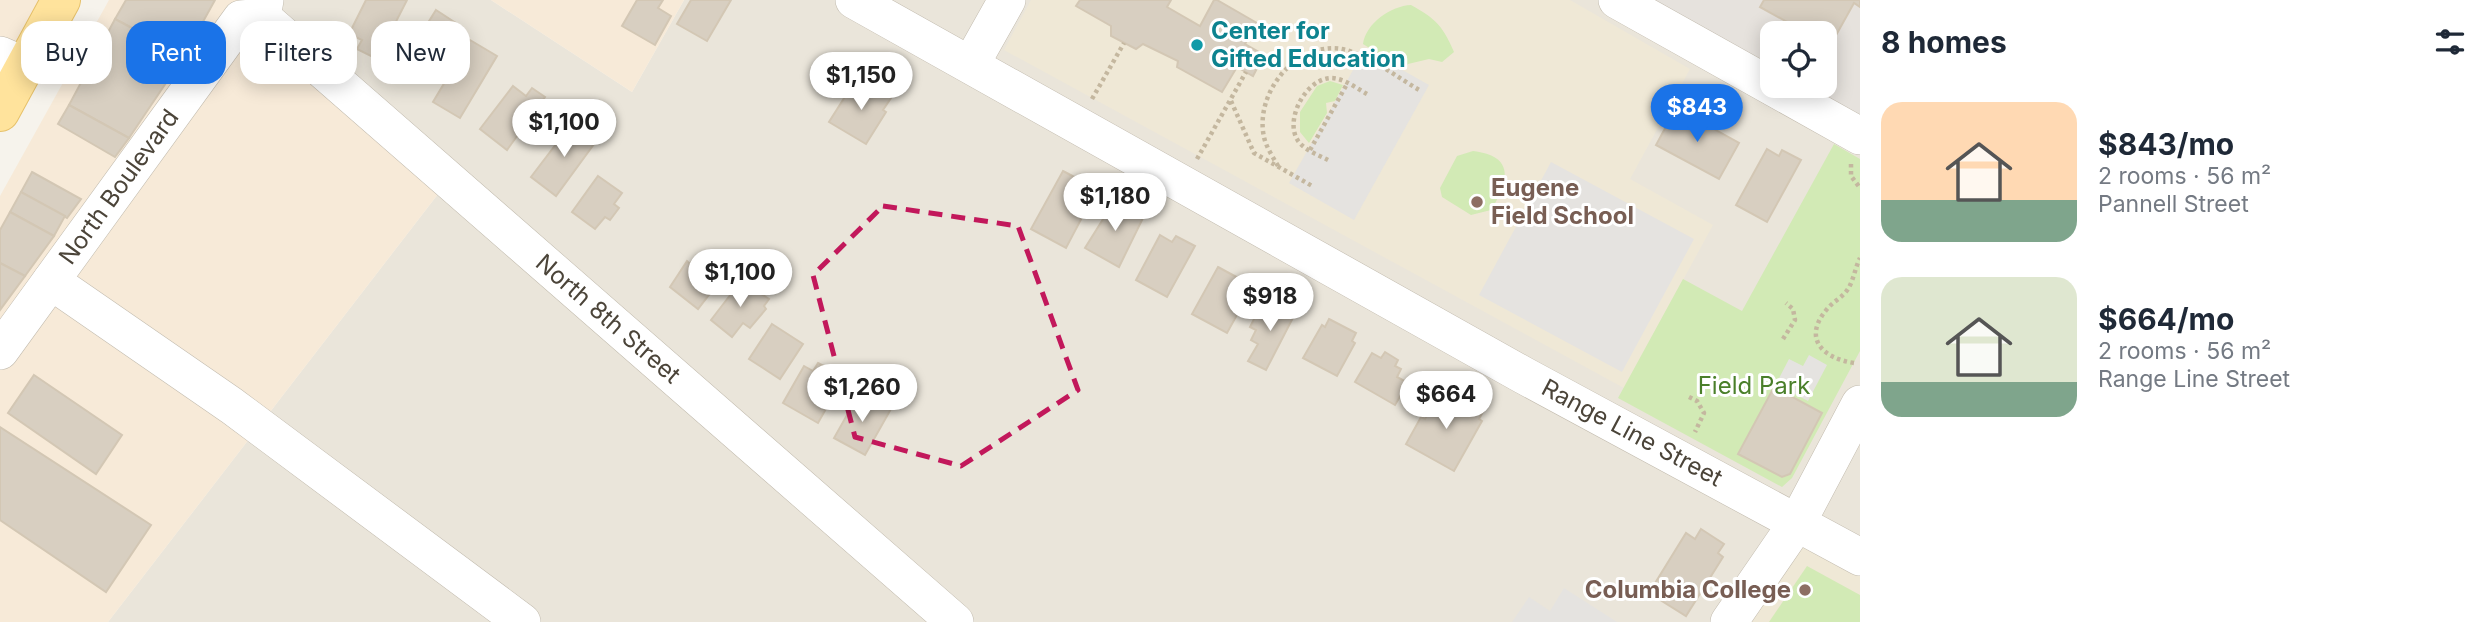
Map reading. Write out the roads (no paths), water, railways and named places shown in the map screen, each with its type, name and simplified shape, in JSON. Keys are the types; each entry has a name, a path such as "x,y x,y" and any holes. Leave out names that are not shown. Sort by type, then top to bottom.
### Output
{"main road":[{"path":"0,112 13,60 61,0"}],"street":[{"name":"Range Line Street","path":"855,0 1523,375 1860,557"},
{"path":"971,64 1007,0"},
{"path":"1617,0 1860,136"},
{"name":"North Boulevard","path":"0,351 241,19 264,8"},
{"name":"North 8th Street","path":"264,8 955,622"},
{"path":"51,281 233,406 522,622"},
{"path":"1729,622 1797,523 1860,404"}],"place":[{"name":"Center for Gifted Education","path":"1197,45"},
{"name":"Eugene Field School","path":"1477,202"},
{"name":"Columbia College","path":"1805,590"}],"park label":[{"name":"Field Park","path":"1754,386"}]}
